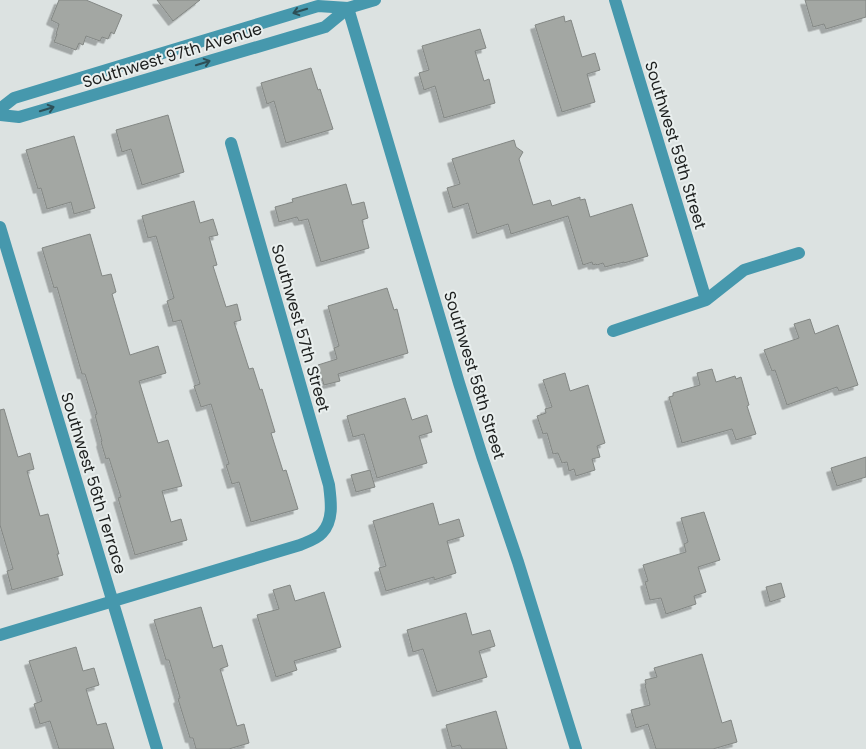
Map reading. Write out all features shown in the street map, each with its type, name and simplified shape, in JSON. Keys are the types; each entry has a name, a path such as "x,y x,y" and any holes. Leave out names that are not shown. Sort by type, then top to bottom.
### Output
{"street":[{"name":"Southwest 97th Avenue","path":"0,110 14,98 318,6 348,8 375,0"},
{"name":"Southwest 59th Street","path":"615,0 706,300"},
{"name":"Southwest 97th Avenue","path":"0,115 19,117 325,27 348,8"},
{"name":"Southwest 58th Street","path":"348,8 462,392 518,562 576,749"},
{"name":"Southwest 57th Street","path":"112,601 300,545 321,534 328,524 331,513 329,486 231,143"},
{"name":"Southwest 56th Terrace","path":"0,227 156,749"},
{"path":"613,331 706,300 744,270 800,253"},
{"path":"0,635 112,601"}],"building":[{"path":"59,0 86,0 122,15 114,34 111,32 108,39 102,37 100,41 86,36 83,45 79,43 76,50 54,42 59,24 51,20"},
{"path":"157,0 200,0 173,21"},
{"path":"805,0 866,0 866,17 826,29 824,24 813,27"},
{"path":"564,16 565,22 571,20 582,57 595,53 600,70 587,74 595,102 562,112 535,25"},
{"path":"480,29 486,48 475,51 484,81 489,79 495,103 444,118 435,86 424,90 419,73 429,70 422,46"},
{"path":"311,68 333,129 286,143 274,101 267,104 261,83"},
{"path":"168,115 184,172 142,185 131,149 122,152 116,130"},
{"path":"74,136 95,208 74,214 71,202 47,209 41,188 38,189 26,150"},
{"path":"514,140 516,147 523,152 519,159 533,205 550,200 552,206 580,197 580,200 585,199 590,217 632,204 648,256 605,267 603,263 593,265 592,262 583,265 568,216 511,234 508,224 477,234 468,203 453,208 447,188 460,184 452,159"},
{"path":"346,184 352,205 364,202 368,218 362,220 369,248 321,262 308,219 299,221 297,217 279,222 275,207 293,202 292,199"},
{"path":"194,201 200,223 213,219 218,235 209,237 217,265 213,266 226,307 237,304 241,320 234,322 249,369 253,368 260,390 262,389 275,432 271,433 283,471 286,470 298,509 251,522 239,482 232,484 226,465 229,464 211,404 201,407 194,386 200,384 181,320 173,322 167,301 174,298 156,236 148,238 142,216"},
{"path":"90,234 102,276 111,274 116,292 112,294 130,355 158,346 166,373 139,381 158,443 168,440 182,486 162,491 171,522 181,519 187,540 135,555 118,498 121,497 109,458 106,459 101,442 95,415 97,414 85,374 82,374 57,287 54,288 42,248"},
{"path":"387,288 394,310 397,309 408,353 338,374 340,381 324,385 318,365 337,359 334,348 339,346 328,306"},
{"path":"810,319 815,334 838,325 858,385 839,391 837,387 787,405 775,370 772,371 764,350 799,338 794,324"},
{"path":"712,369 716,382 735,376 736,379 741,377 749,405 747,406 756,434 736,440 732,429 682,443 669,397 673,396 673,393 700,385 697,373"},
{"path":"565,373 570,391 588,385 605,443 597,446 600,457 592,459 595,470 576,476 574,469 569,471 567,462 562,463 558,453 553,454 547,433 543,434 537,416 546,413 545,409 552,407 543,380"},
{"path":"405,398 412,420 427,415 432,432 419,436 427,463 377,478 364,434 353,437 347,416"},
{"path":"4,409 18,457 30,453 34,469 27,471 40,516 48,514 63,575 12,590 7,571 13,569 0,525 0,410"},
{"path":"866,457 866,477 837,486 831,468"},
{"path":"370,470 375,487 356,492 351,475"},
{"path":"433,503 439,525 459,519 464,536 447,541 456,573 434,580 434,577 386,591 379,568 386,566 373,521"},
{"path":"704,512 720,560 698,567 706,592 694,596 696,604 666,614 661,598 650,600 645,582 648,581 643,565 686,552 684,544 688,542 681,518"},
{"path":"781,583 785,597 770,602 766,587"},
{"path":"290,585 295,601 324,592 341,647 294,661 297,670 276,677 257,615 279,609 273,590"},
{"path":"201,607 213,648 222,645 228,666 220,669 237,726 244,724 249,743 229,749 196,749 193,738 190,738 169,660 166,660 154,620"},
{"path":"466,613 472,635 490,630 495,646 479,651 487,677 437,692 423,649 413,652 407,630"},
{"path":"76,647 83,671 94,668 99,685 86,689 97,725 106,723 114,749 59,749 50,721 40,724 34,704 42,701 29,661"},
{"path":"702,654 722,723 731,720 737,742 713,749 656,749 648,724 636,728 631,710 650,705 645,680 657,677 654,668"},
{"path":"496,711 507,749 462,749 460,745 452,747 446,725"}]}
